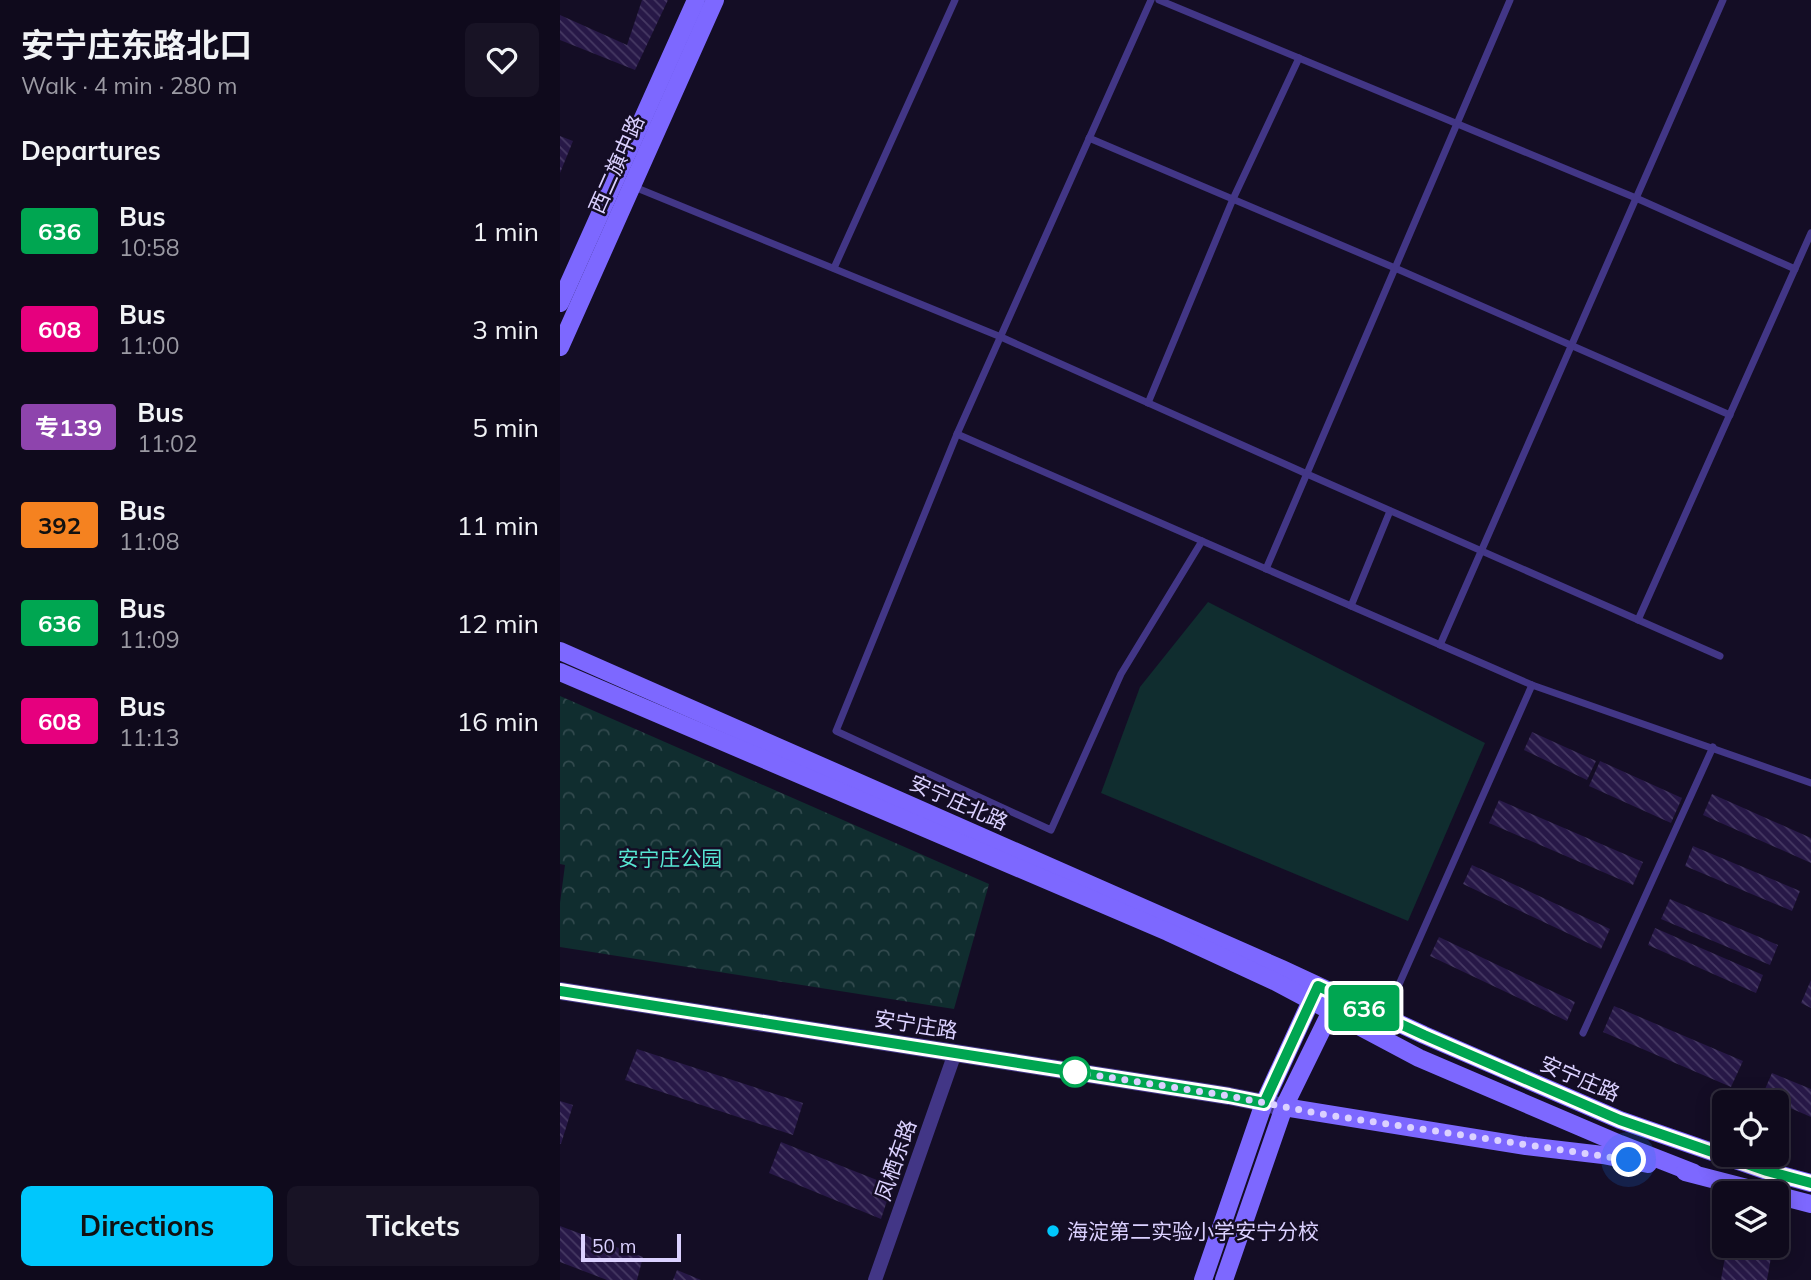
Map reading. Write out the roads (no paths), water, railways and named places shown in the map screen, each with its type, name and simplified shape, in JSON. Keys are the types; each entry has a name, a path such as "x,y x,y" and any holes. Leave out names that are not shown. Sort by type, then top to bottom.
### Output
{"main road":[{"name":"西二旗中路","path":"560,303 696,0"},
{"name":"西二旗中路","path":"560,347 715,0"},
{"name":"安宁庄北路","path":"560,651 1335,1003"},
{"name":"安宁庄北路","path":"560,672 1168,932 1274,981 1315,993"},
{"path":"1203,1280 1264,1103 1315,993"},
{"path":"1224,1280 1284,1107 1335,1003 1419,1058 1694,1173"},
{"name":"安宁庄路","path":"1335,1003 1385,1017 1620,1120 1767,1171 1811,1183"},
{"path":"1284,1107 1526,1146 1603,1155 1723,1181"},
{"path":"1789,1198 1811,1204"}],"street":[{"name":"安宁庄路","path":"560,991 1284,1107"},
{"name":"凤栖东路","path":"875,1280 955,1054"}],"lane":[{"path":"834,268 955,0"},
{"path":"1151,0 957,434 835,731 1051,830 1121,674 1202,541"},
{"path":"1159,0 1636,198 1795,269"},
{"path":"1266,569 1510,0"},
{"path":"1440,645 1723,0"},
{"path":"1148,403 1233,199 1299,58"},
{"path":"1089,138 1730,415"},
{"path":"631,186 1001,337 1720,656"},
{"path":"1638,620 1811,233"},
{"path":"957,434 1532,685 1811,783"},
{"path":"1352,606 1390,511"},
{"path":"1385,1017 1532,685"},
{"path":"1583,1033 1713,747"}],"place":[{"name":"海淀第二实验小学安宁分校","path":"1053,1231"}],"park label":[{"name":"安宁庄公园","path":"670,858"}]}
